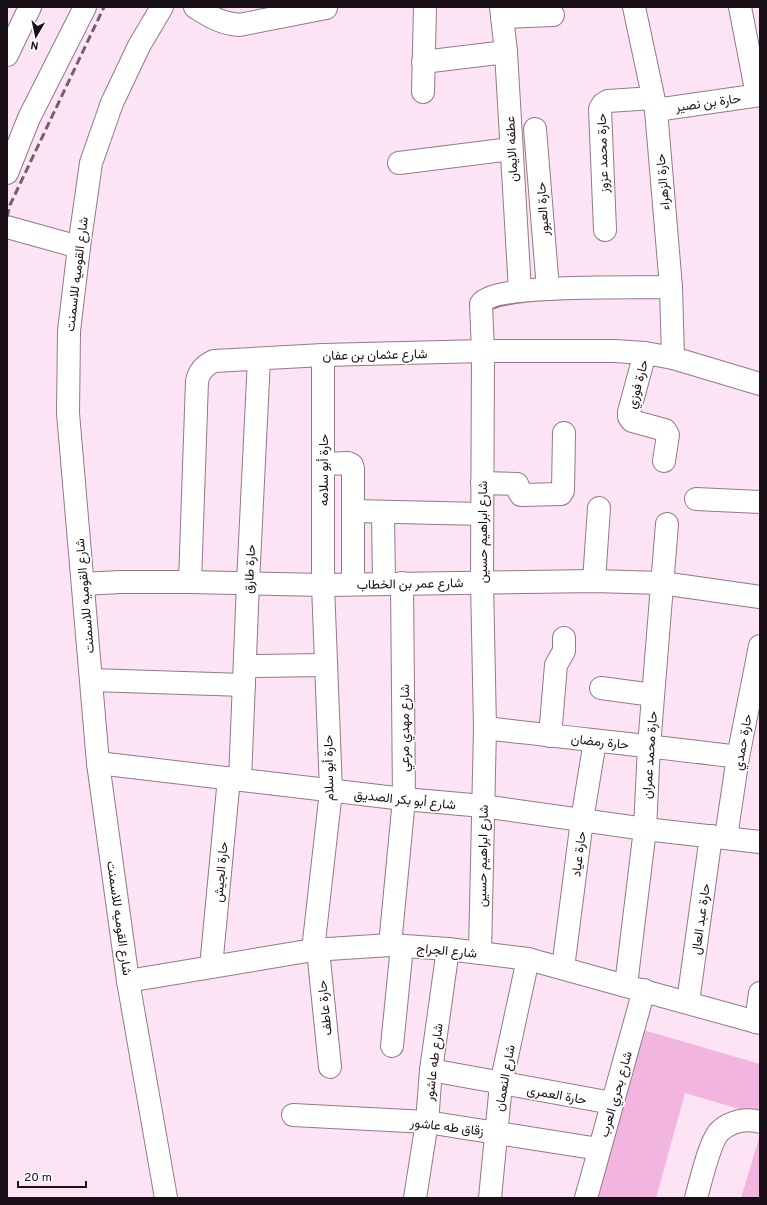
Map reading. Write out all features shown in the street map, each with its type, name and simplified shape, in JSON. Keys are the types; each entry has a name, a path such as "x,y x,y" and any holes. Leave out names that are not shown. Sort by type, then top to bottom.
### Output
{"street":[{"path":"7,55 30,7"},
{"path":"7,173 28,118 85,7"},
{"name":"شارع القوميه للاسمنت","path":"162,7 139,46 112,103 91,163 69,331 68,413 98,763 128,981 166,1198"},
{"path":"195,7 215,19 227,24 239,25 326,8"},
{"path":"423,92 425,7"},
{"name":"حارة الزهراء","path":"634,7 654,104 671,288 674,358"},
{"path":"740,7 758,95"},
{"path":"502,12 553,15"},
{"name":"عطفه الايمان","path":"502,12 506,52 520,291"},
{"path":"424,62 506,52"},
{"name":"حارة بن نصير","path":"654,104 758,95"},
{"name":"حارة محمد عزوز","path":"605,230 600,109 603,104 608,101 654,104"},
{"name":"حارة العبور","path":"535,129 548,289"},
{"path":"399,162 511,149"},
{"path":"7,227 79,246"},
{"name":"شارع ابراهيم حسين","path":"480,953 485,728 482,582 482,302 486,298 520,291 548,289 671,288"},
{"name":"شارع عثمان بن عفان","path":"190,582 198,376 207,364 214,361 323,355 607,350 645,353 674,358 760,384"},
{"name":"حارة فوزي","path":"645,353 629,412 629,417 632,421 665,430 668,436 664,461"},
{"name":"حارة أبو سلامه","path":"323,355 323,585"},
{"name":"حارة طارق","path":"234,779 244,676 259,359"},
{"path":"482,483 517,484 521,494 561,494 563,490 564,433"},
{"path":"323,464 348,463 352,465 354,511 353,584"},
{"path":"696,499 760,502"},
{"path":"594,581 599,508"},
{"path":"354,511 482,514"},
{"name":"شارع مهدي مرعي","path":"383,512 393,583 404,800 392,1046"},
{"name":"حارة محمد عمران","path":"635,988 649,746 667,524"},
{"name":"شارع عمر بن الخطاب","path":"83,584 120,582 190,582 323,585 594,581 662,583 760,597"},
{"name":"حارة أبو سلام","path":"315,950 331,791 323,585"},
{"path":"550,736 556,665 564,651 564,638"},
{"name":"حارة حمدي","path":"718,837 738,757 760,646"},
{"path":"92,680 244,676 325,665"},
{"path":"601,688 653,695"},
{"name":"حارة رمضان","path":"485,728 738,757"},
{"name":"حارة عياد","path":"563,968 582,820 595,741"},
{"name":"شارع أبو بكر الصديق","path":"98,763 404,800 483,806 645,829 760,842"},
{"name":"حارة الجيش","path":"211,967 234,779"},
{"name":"حارة عبد العال","path":"688,1002 718,837"},
{"name":"شارع الجراج","path":"128,981 315,950 396,945 448,949 528,959 758,1022"},
{"name":"شارع طه عاشور","path":"414,1198 427,1122 431,1070 448,949"},
{"name":"حارة عاطف","path":"315,950 330,1067"},
{"name":"شارع النعمان","path":"490,1198 501,1084 528,959"},
{"name":"شارع بحري العرب","path":"586,1198 612,1103 635,988"},
{"path":"758,1022 760,993"},
{"name":"حارة العمرى","path":"431,1070 501,1084 612,1103"},
{"name":"زقاق طه عاشور","path":"293,1115 427,1122 599,1149"},
{"path":"696,1198 710,1148 719,1132 735,1121 754,1120 760,1122"}],"building":[{"path":"640,1029 760,1064 760,1115 685,1093 656,1198 594,1198"},
{"path":"760,1135 760,1198 741,1198"}],"railway":[{"path":"7,217 10,205 104,7"}]}
